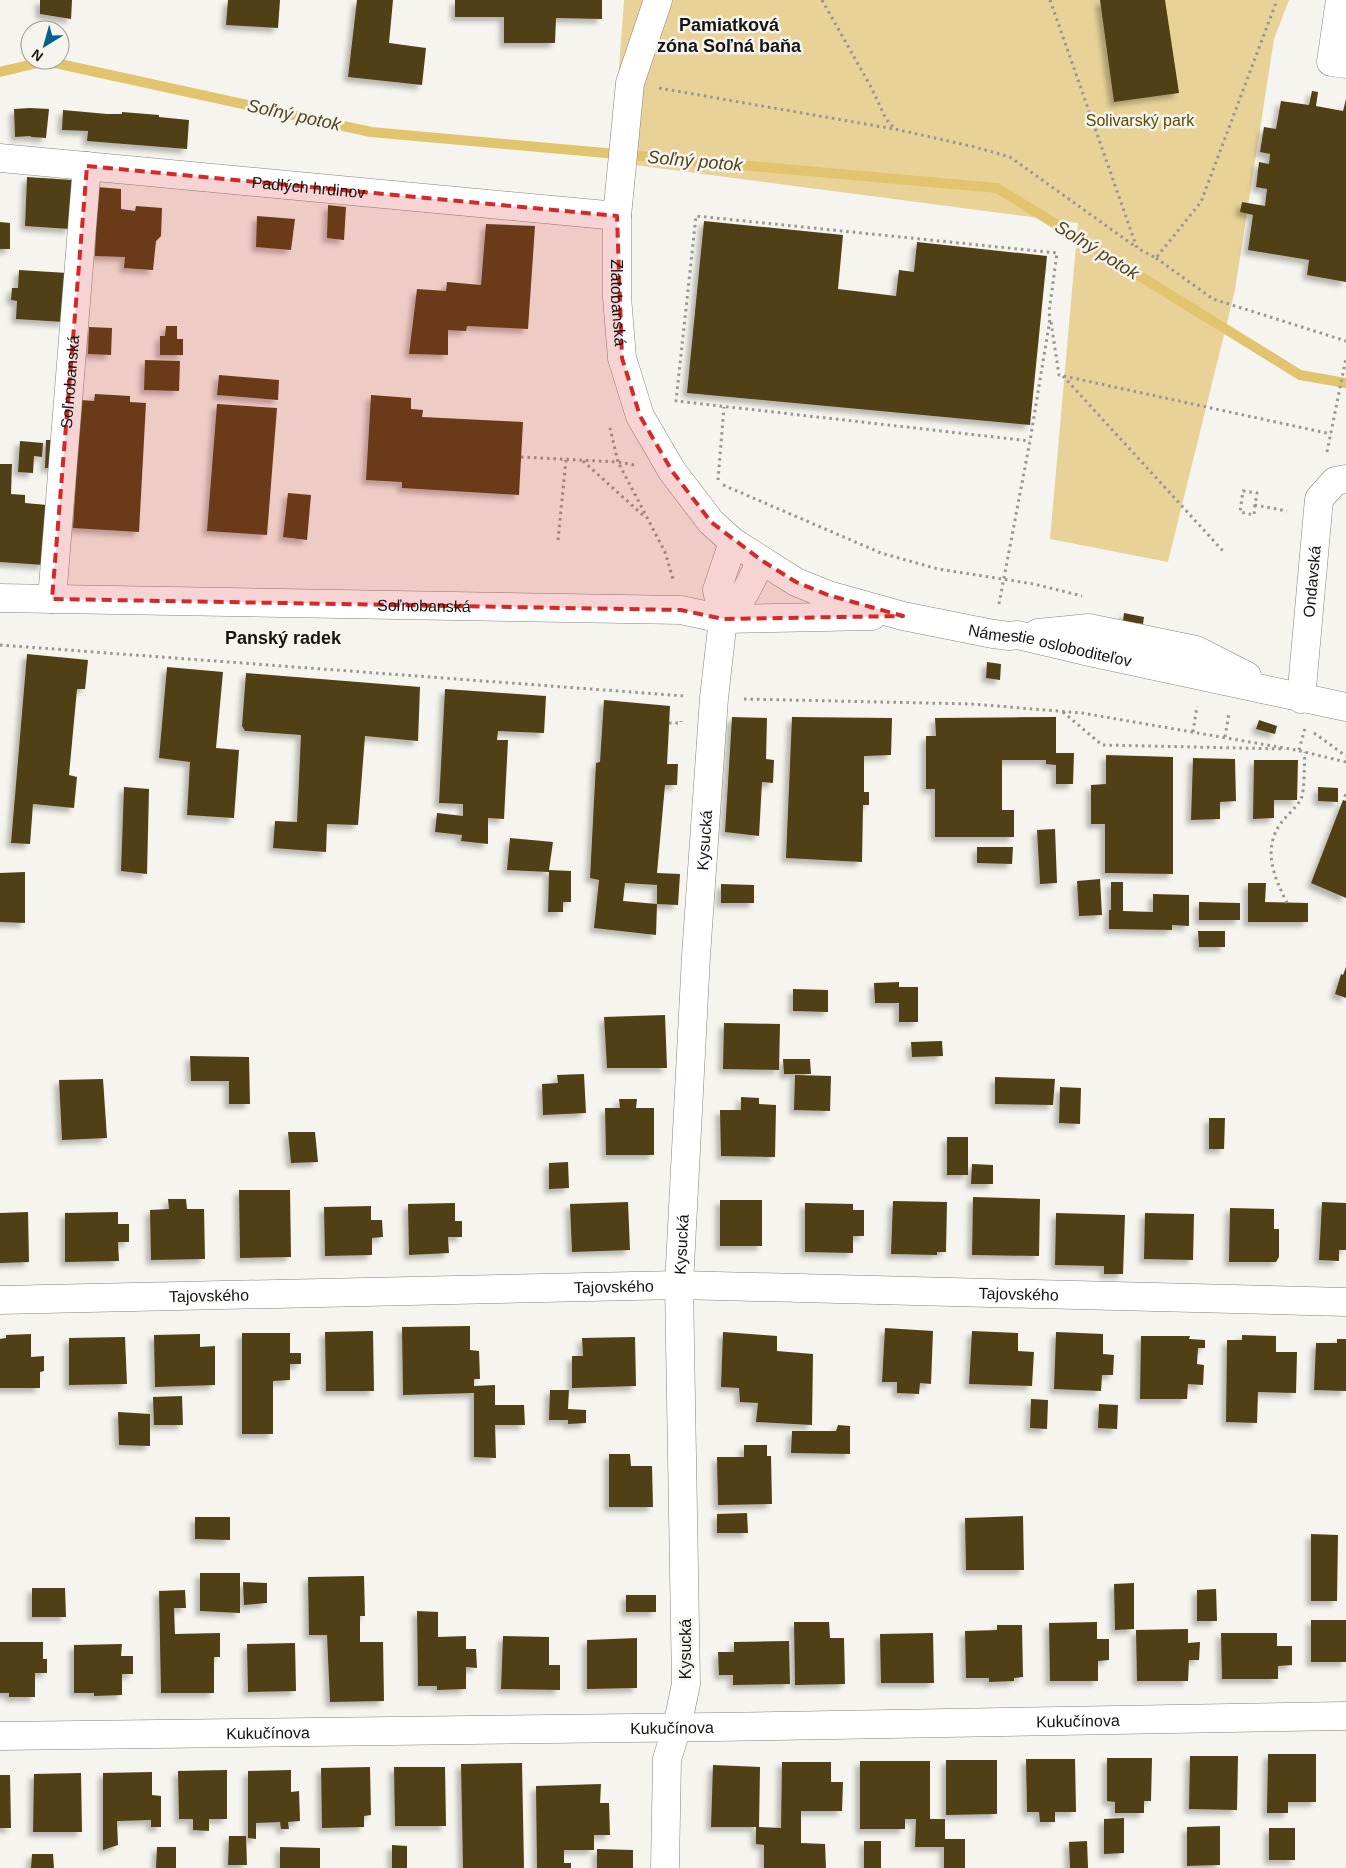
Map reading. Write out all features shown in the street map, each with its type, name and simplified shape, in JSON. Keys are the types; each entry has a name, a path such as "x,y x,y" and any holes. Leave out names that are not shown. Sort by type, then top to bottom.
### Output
{"street":[{"name":"Zlatobanská","path":"658,0 629,88 619,182 617,297 622,358 640,416 672,471 711,522 733,542 760,560"},
{"path":"1338,63 1340,0"},
{"name":"Padlých hrdinov","path":"0,158 617,216"},
{"name":"Soľnobanská","path":"52,599 87,166"},
{"name":"Ondavská","path":"1294,697 1313,562 1319,499 1335,481 1346,479"},
{"name":"Kysucká","path":"665,1868 667,1759 677,1727 686,1684 679,1285 696,956 714,698 723,619 717,590 733,542"},
{"path":"723,619 737,607 760,560"},
{"name":"Námestie osloboditeľov","path":"760,560 796,582 828,595 903,616 1006,634 1346,707"},
{"name":"Soľnobanská","path":"0,598 682,610 723,619 903,616"},
{"path":"1006,634 1089,628 1196,650 1294,697"},
{"path":"1149,665 1223,700 1329,723 1346,722"},
{"name":"Tajovského","path":"0,1300 679,1285 1346,1302"},
{"name":"Kukučínova","path":"0,1736 1346,1716"}],"path":[{"path":"822,0 871,87 886,119 895,129"},
{"path":"1050,0 1137,248"},
{"path":"1156,258 1201,202 1278,0"},
{"path":"629,88 895,129 1010,157 1137,248 1156,258 1213,299 1346,340"},
{"path":"1030,441 676,401 696,216 1058,253 1049,312 1059,375 1331,434"},
{"path":"1006,634 1003,579 1030,441 1050,319"},
{"path":"1335,412 1346,359"},
{"path":"1063,375 1223,551"},
{"path":"718,483 724,407"},
{"path":"521,458 618,462 703,476 881,553 938,569 1034,584 1085,597"},
{"path":"558,540 566,460"},
{"path":"583,461 648,519"},
{"path":"618,462 665,552 682,610"},
{"path":"1243,491 1257,493 1255,505 1254,515 1240,512 1243,491"},
{"path":"1255,505 1318,517"},
{"path":"0,645 714,698 972,704 1062,711 1296,750 1346,762"},
{"path":"1062,711 1102,746 1296,750"},
{"path":"669,723 681,723"},
{"path":"1305,726 1346,756"},
{"path":"1287,903 1275,878 1270,851 1274,835 1280,824 1302,798 1305,752"}],"highlighted area":[{"path":"87,166 617,216 622,358 640,416 672,471 711,522 761,560 796,582 828,595 903,616 723,619 681,610 52,599"}],"green space":[{"name":"Solivarský park","path":"624,0 1289,0 1274,39 1235,290 1168,562 1050,539 1078,223 612,162"}],"building":[{"path":"40,0 72,0 71,19 40,14"},
{"path":"228,0 280,0 278,28 226,25"},
{"path":"357,0 393,0 389,43 426,48 422,85 348,77"},
{"path":"455,0 602,0 602,19 556,18 555,43 504,43 504,17 455,17"},
{"path":"1100,0 1165,0 1179,93 1114,102"},
{"path":"1312,91 1318,92 1316,106 1343,111 1346,99 1346,282 1307,275 1309,260 1248,250 1253,215 1240,212 1242,202 1265,206 1267,189 1256,187 1259,162 1269,164 1270,154 1260,152 1264,127 1276,129 1281,101 1309,105"},
{"path":"14,109 49,109 46,138 31,136 15,137"},
{"path":"63,110 107,114 122,114 122,112 189,120 187,149 87,141 88,131 62,130"},
{"path":"27,177 73,180 70,229 25,226"},
{"path":"97,187 121,189 121,209 135,211 136,206 162,208 161,236 156,241 153,270 124,268 125,257 95,256"},
{"path":"328,205 346,207 344,240 327,238"},
{"path":"257,216 295,219 291,250 256,247"},
{"path":"704,221 843,235 838,289 896,296 899,270 914,272 917,242 1047,256 1030,425 687,393"},
{"path":"0,222 10,223 10,249 0,249"},
{"path":"486,224 535,226 528,329 467,326 466,331 448,330 448,355 409,354 417,289 446,291 447,282 481,285"},
{"path":"19,270 67,273 64,322 16,319 17,301 11,300 12,288 18,288"},
{"path":"166,326 177,326 177,339 183,339 183,355 160,355 160,336 165,336"},
{"path":"89,327 112,328 111,355 88,354"},
{"path":"145,360 180,361 179,391 144,390"},
{"path":"219,375 279,380 278,400 217,395"},
{"path":"95,394 130,396 130,402 146,403 139,532 73,528 81,400 94,401"},
{"path":"371,395 411,398 411,409 423,410 422,417 523,422 519,495 402,488 402,482 366,480"},
{"path":"217,404 277,408 267,535 207,531"},
{"path":"46,440 60,440 58,468 45,468"},
{"path":"20,441 43,443 42,457 34,456 33,473 18,472"},
{"path":"0,464 12,464 11,494 25,495 25,503 47,505 44,565 0,562"},
{"path":"288,493 311,495 307,540 283,537"},
{"path":"1124,613 1144,617 1143,624 1123,621"},
{"path":"27,654 88,660 85,689 77,689 69,775 77,777 74,808 33,804 30,844 11,843"},
{"path":"987,662 1001,664 1000,680 986,678"},
{"path":"167,667 223,672 216,748 239,750 234,818 187,815 190,762 159,758"},
{"path":"246,673 420,687 418,741 365,736 358,825 327,824 326,852 273,848 275,821 297,822 301,735 245,731 242,726"},
{"path":"445,689 546,696 544,733 498,731 497,740 508,740 504,819 488,818 488,844 461,841 462,835 435,832 437,813 463,816 463,804 439,803"},
{"path":"604,700 670,706 667,764 678,764 677,785 665,785 657,873 680,874 678,905 657,904 656,935 594,928 599,880 590,878 596,763 600,762","holes":["625,883 657,885 657,904 623,901"]},
{"path":"732,717 767,718 766,759 774,760 773,783 762,782 759,836 725,832"},
{"path":"792,717 892,718 891,755 864,756 864,792 869,792 869,805 863,805 862,862 786,858"},
{"path":"1056,717 1056,753 1074,753 1073,784 1056,784 1056,765 1046,764 1046,760 1002,760 1002,810 1014,810 1014,837 935,837 935,789 926,789 926,736 936,736 935,718"},
{"path":"1259,720 1277,726 1275,734 1256,729"},
{"path":"1106,755 1173,757 1173,874 1105,873 1105,824 1091,824 1091,785 1106,784"},
{"path":"1193,758 1235,759 1236,801 1220,802 1220,819 1191,820"},
{"path":"1254,760 1298,760 1297,800 1274,800 1274,818 1253,819"},
{"path":"124,787 149,789 147,874 121,871"},
{"path":"1318,787 1338,788 1338,802 1318,801"},
{"path":"1343,800 1346,801 1346,898 1311,883"},
{"path":"1055,829 1057,883 1040,884 1037,830"},
{"path":"510,838 553,842 549,870 571,871 571,902 563,902 563,912 548,912 549,872 507,870"},
{"path":"977,847 1013,847 1012,864 977,863"},
{"path":"25,872 25,923 0,922 0,873"},
{"path":"1100,879 1102,915 1079,916 1077,881"},
{"path":"1111,882 1123,882 1123,911 1153,912 1153,894 1189,895 1189,926 1172,925 1172,930 1109,929"},
{"path":"1248,883 1266,883 1265,902 1308,903 1308,922 1248,922"},
{"path":"721,884 754,885 754,903 721,903"},
{"path":"1199,902 1240,903 1240,920 1199,920"},
{"path":"1198,931 1225,931 1225,947 1199,947"},
{"path":"1346,967 1346,998 1335,994 1341,974 1343,975"},
{"path":"899,982 899,987 918,987 918,1022 899,1022 899,1003 875,1003 874,983"},
{"path":"793,989 828,990 828,1012 793,1011"},
{"path":"665,1015 667,1068 607,1068 604,1017"},
{"path":"724,1023 780,1024 779,1070 723,1069"},
{"path":"942,1041 943,1056 912,1057 911,1042"},
{"path":"190,1056 249,1057 250,1104 229,1104 229,1081 191,1081"},
{"path":"783,1059 810,1059 811,1074 784,1074"},
{"path":"584,1074 586,1113 543,1115 542,1084 558,1083 557,1075"},
{"path":"795,1075 831,1076 830,1111 794,1110"},
{"path":"995,1077 1055,1079 1053,1105 995,1104"},
{"path":"103,1079 107,1138 62,1140 59,1080"},
{"path":"1060,1087 1081,1088 1080,1124 1059,1123"},
{"path":"741,1097 759,1098 759,1104 776,1105 775,1157 721,1156 720,1110 741,1110"},
{"path":"619,1099 637,1099 636,1108 654,1108 654,1155 606,1155 605,1108 620,1108"},
{"path":"1209,1118 1225,1118 1224,1149 1209,1149"},
{"path":"288,1132 315,1132 318,1162 291,1163"},
{"path":"947,1137 968,1137 968,1175 947,1175"},
{"path":"568,1162 569,1188 549,1189 549,1163"},
{"path":"972,1164 993,1165 993,1184 971,1184"},
{"path":"239,1190 290,1190 291,1257 240,1258"},
{"path":"973,1197 1040,1199 1039,1256 972,1255"},
{"path":"168,1199 186,1199 187,1209 204,1209 205,1259 151,1260 150,1210 169,1209"},
{"path":"720,1200 762,1200 762,1246 720,1246"},
{"path":"893,1201 947,1202 946,1252 937,1252 937,1255 891,1254"},
{"path":"628,1202 630,1250 572,1252 570,1204"},
{"path":"1322,1202 1346,1203 1346,1250 1339,1250 1339,1261 1319,1260"},
{"path":"455,1203 455,1221 462,1221 462,1237 448,1237 449,1253 409,1255 408,1204"},
{"path":"805,1203 853,1204 853,1210 864,1210 864,1236 853,1236 853,1253 805,1252"},
{"path":"371,1206 371,1220 382,1220 383,1237 372,1238 372,1255 325,1256 324,1207"},
{"path":"1230,1208 1274,1209 1274,1229 1279,1229 1279,1257 1276,1262 1229,1262"},
{"path":"28,1212 29,1262 0,1263 0,1213"},
{"path":"118,1212 118,1224 129,1224 129,1242 118,1242 119,1261 65,1262 65,1213"},
{"path":"1056,1213 1125,1215 1123,1274 1104,1274 1104,1266 1055,1265"},
{"path":"1145,1213 1194,1214 1193,1260 1144,1259"},
{"path":"470,1326 470,1350 479,1351 480,1379 474,1379 474,1386 495,1385 495,1405 524,1405 525,1425 495,1425 496,1458 474,1457 474,1393 403,1395 402,1327"},
{"path":"885,1328 933,1331 931,1384 920,1383 919,1394 897,1393 897,1382 882,1382"},
{"path":"373,1331 374,1391 326,1391 325,1332"},
{"path":"972,1331 1018,1333 1018,1351 1034,1352 1032,1386 969,1384"},
{"path":"723,1332 777,1336 777,1351 813,1354 812,1425 756,1422 758,1403 740,1402 739,1388 721,1387"},
{"path":"1056,1332 1103,1334 1103,1354 1114,1355 1113,1375 1102,1375 1101,1391 1054,1389"},
{"path":"242,1333 290,1333 290,1353 301,1353 301,1364 290,1364 290,1380 273,1381 273,1434 242,1434"},
{"path":"31,1334 31,1357 44,1356 44,1371 40,1372 40,1388 0,1388 0,1339 6,1338 6,1335"},
{"path":"200,1334 200,1347 215,1346 215,1385 155,1387 154,1335"},
{"path":"1242,1335 1276,1336 1276,1352 1297,1352 1296,1393 1258,1392 1257,1423 1226,1422 1227,1340 1242,1340"},
{"path":"1141,1336 1190,1336 1189,1339 1205,1340 1205,1348 1198,1348 1197,1364 1204,1365 1203,1385 1188,1384 1187,1399 1140,1399"},
{"path":"125,1337 127,1384 69,1385 69,1338"},
{"path":"635,1337 636,1386 572,1388 572,1356 583,1356 582,1338"},
{"path":"1337,1339 1346,1339 1346,1391 1314,1390 1316,1343 1337,1343"},
{"path":"550,1390 569,1390 568,1409 586,1410 586,1423 568,1424 568,1420 549,1420"},
{"path":"182,1396 183,1425 154,1425 153,1397"},
{"path":"1031,1399 1048,1400 1047,1429 1030,1428"},
{"path":"1099,1404 1118,1405 1117,1429 1098,1428"},
{"path":"118,1412 150,1414 150,1446 119,1445"},
{"path":"838,1425 850,1426 850,1454 791,1453 792,1431 836,1431"},
{"path":"744,1445 767,1445 767,1456 771,1456 772,1504 718,1505 717,1457 744,1457"},
{"path":"609,1454 630,1454 631,1466 652,1466 653,1507 609,1507"},
{"path":"747,1513 748,1533 717,1533 717,1514"},
{"path":"1023,1516 1024,1570 966,1570 965,1518"},
{"path":"195,1517 230,1517 230,1540 195,1539"},
{"path":"1311,1534 1338,1535 1337,1601 1311,1601"},
{"path":"200,1573 240,1573 240,1613 200,1611"},
{"path":"364,1576 365,1616 360,1616 360,1642 383,1642 384,1701 330,1702 327,1635 309,1635 308,1577"},
{"path":"243,1582 267,1583 267,1603 244,1605"},
{"path":"1134,1583 1134,1629 1115,1630 1114,1584"},
{"path":"32,1588 65,1588 66,1617 32,1617"},
{"path":"1216,1589 1217,1621 1197,1621 1197,1590"},
{"path":"185,1590 186,1608 174,1608 175,1634 220,1633 220,1657 214,1657 214,1693 161,1693 159,1591"},
{"path":"626,1595 656,1595 656,1612 626,1612"},
{"path":"417,1611 438,1612 438,1637 466,1636 466,1649 476,1649 477,1668 466,1667 466,1689 437,1690 437,1686 418,1686"},
{"path":"1311,1620 1346,1620 1346,1662 1311,1662"},
{"path":"794,1622 829,1622 830,1638 844,1638 845,1684 795,1685"},
{"path":"1097,1622 1097,1639 1109,1639 1109,1660 1098,1661 1098,1681 1050,1681 1049,1623"},
{"path":"997,1625 1022,1625 1023,1677 1014,1678 1014,1681 989,1682 989,1678 966,1678 965,1631 997,1630"},
{"path":"1188,1629 1188,1643 1200,1642 1199,1660 1189,1660 1188,1681 1137,1681 1136,1630"},
{"path":"933,1633 934,1683 881,1683 880,1634"},
{"path":"1221,1633 1277,1633 1277,1646 1292,1646 1292,1665 1278,1666 1278,1679 1222,1679"},
{"path":"503,1636 549,1637 549,1665 560,1665 560,1690 501,1689"},
{"path":"637,1638 637,1688 587,1689 587,1640"},
{"path":"789,1641 790,1684 733,1685 733,1675 719,1675 718,1652 734,1652 734,1642"},
{"path":"0,1642 43,1642 43,1659 47,1659 47,1673 35,1673 35,1697 9,1697 9,1693 0,1693"},
{"path":"295,1643 296,1691 248,1692 247,1644"},
{"path":"122,1644 121,1656 133,1656 133,1674 122,1674 122,1695 94,1696 94,1693 74,1693 74,1645"},
{"path":"1268,1754 1316,1754 1316,1802 1288,1802 1288,1813 1267,1813"},
{"path":"1190,1756 1238,1756 1237,1810 1189,1809"},
{"path":"1107,1758 1152,1758 1151,1801 1144,1801 1144,1813 1115,1813 1115,1802 1107,1801"},
{"path":"1026,1759 1075,1759 1076,1812 1055,1812 1055,1822 1040,1822 1039,1812 1027,1812"},
{"path":"946,1760 997,1760 997,1814 946,1815"},
{"path":"860,1761 930,1761 930,1819 945,1819 945,1839 965,1839 965,1868 944,1868 944,1847 915,1847 916,1819 905,1819 905,1829 860,1829"},
{"path":"782,1762 831,1762 831,1782 843,1782 842,1811 801,1811 801,1843 825,1844 826,1868 764,1868 764,1845 756,1844 756,1827 711,1827 713,1765 760,1767 759,1827 781,1828"},
{"path":"522,1763 524,1868 463,1868 461,1764"},
{"path":"370,1767 371,1815 364,1816 364,1827 322,1828 321,1768"},
{"path":"394,1767 445,1767 446,1826 395,1826"},
{"path":"227,1770 227,1819 209,1819 209,1831 193,1830 193,1819 179,1819 178,1771"},
{"path":"291,1770 291,1792 299,1791 300,1821 288,1822 289,1829 281,1829 280,1822 256,1823 256,1839 248,1838 248,1771"},
{"path":"152,1772 152,1795 161,1796 161,1827 151,1827 151,1820 117,1821 118,1845 103,1850 103,1773"},
{"path":"81,1773 82,1832 33,1832 34,1774"},
{"path":"0,1775 10,1775 11,1828 0,1828"},
{"path":"601,1784 600,1803 609,1803 610,1835 594,1835 594,1850 564,1850 564,1863 571,1863 571,1868 537,1868 536,1786"},
{"path":"1124,1818 1124,1853 1104,1854 1104,1819"},
{"path":"1220,1826 1220,1865 1187,1866 1187,1827"},
{"path":"1269,1828 1295,1828 1295,1860 1269,1860"},
{"path":"229,1836 246,1836 247,1865 228,1865"},
{"path":"864,1841 881,1841 881,1868 864,1868"},
{"path":"1087,1841 1088,1868 1070,1868 1069,1842"},
{"path":"392,1845 407,1846 407,1868 392,1868"},
{"path":"157,1847 176,1847 176,1868 156,1868"},
{"path":"280,1847 320,1848 320,1868 280,1868"},
{"path":"597,1849 633,1850 633,1868 597,1868"},
{"path":"32,1854 53,1854 54,1868 31,1868"}],"waterway":[{"name":"Soľný potok","path":"0,72 46,61 371,132 997,188 1300,375 1346,383"}],"district":[{"name":"Pamiatková zóna Soľná baňa","path":"729,35"},
{"name":"Panský radek","path":"283,638"}]}
